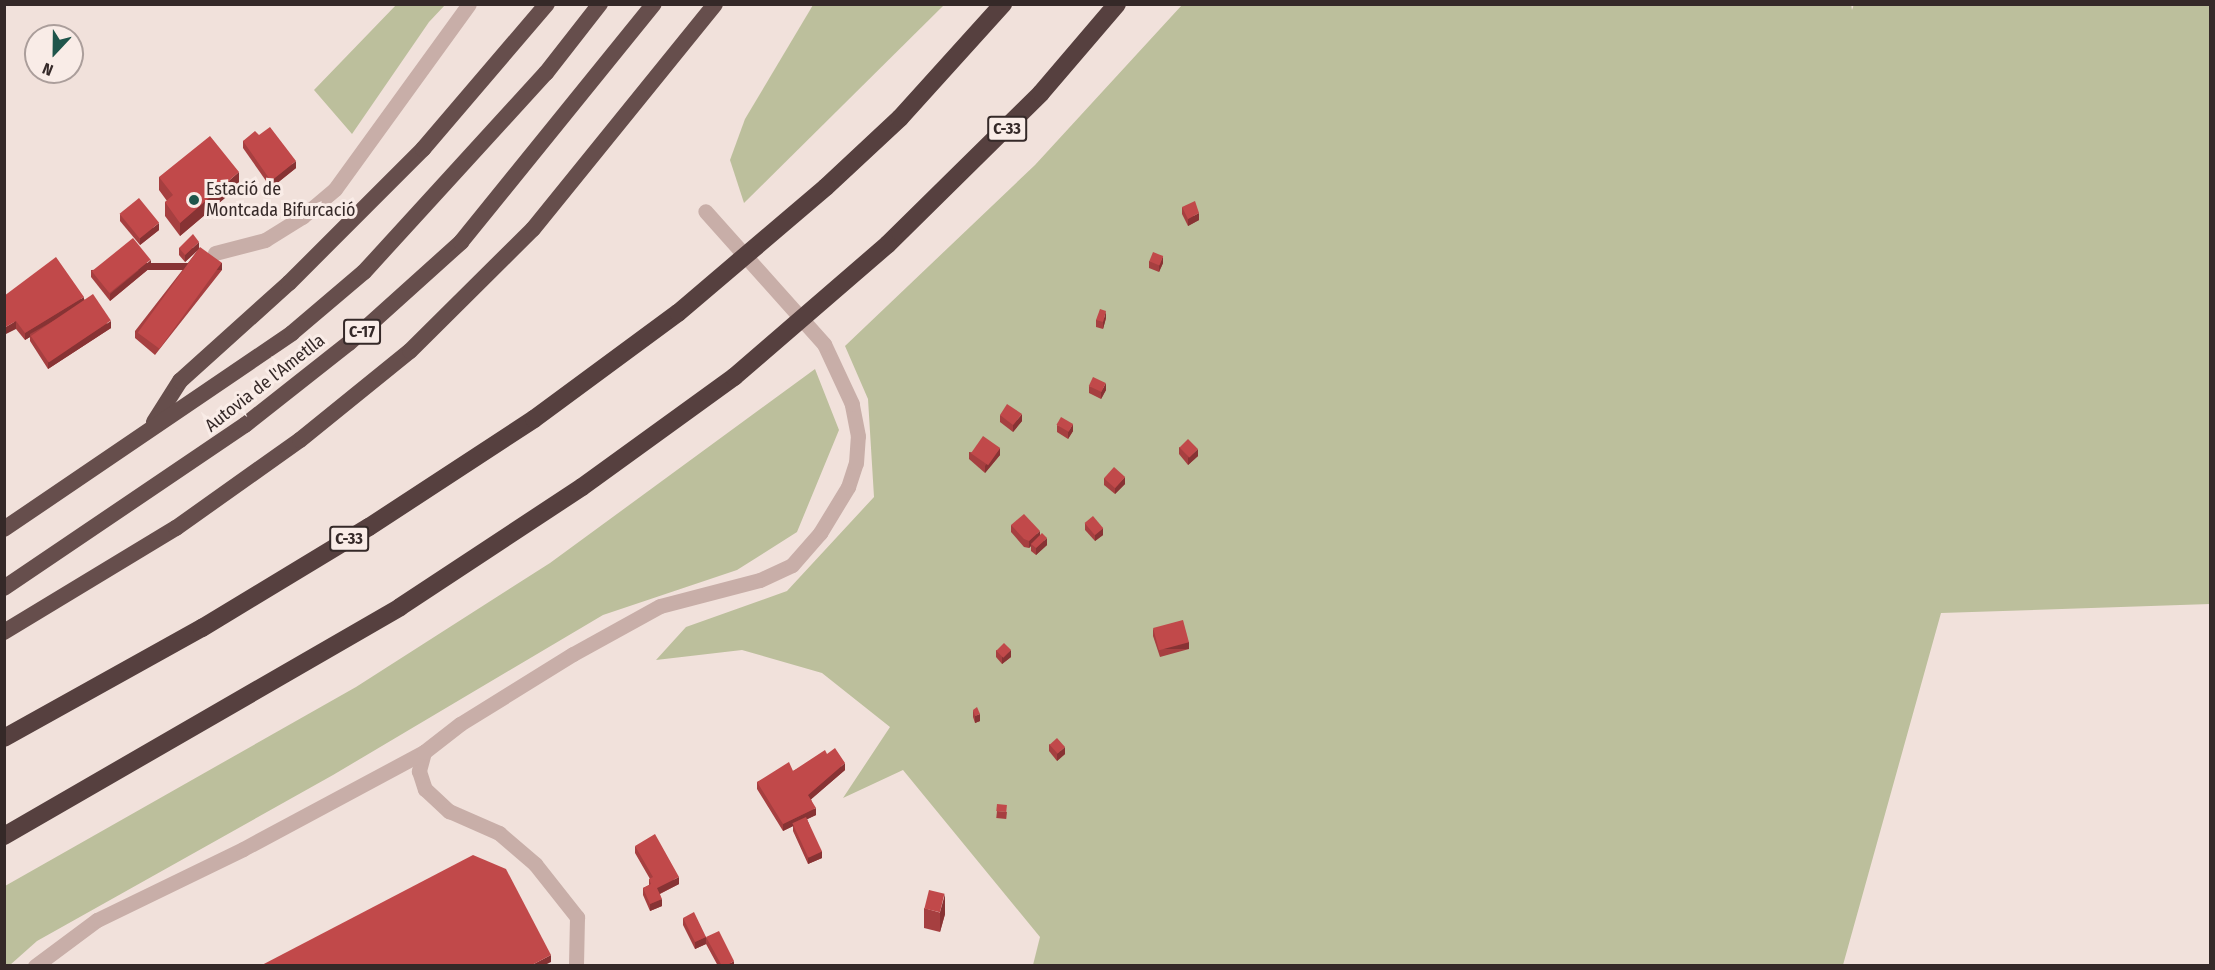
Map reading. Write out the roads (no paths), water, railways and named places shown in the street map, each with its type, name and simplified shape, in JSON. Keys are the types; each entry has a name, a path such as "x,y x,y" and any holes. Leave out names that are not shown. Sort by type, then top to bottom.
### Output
{"highway":[{"path":"151,428 180,381 289,284 423,149 547,4"},
{"name":"Autovia de l'Ametlla","path":"4,529 292,333 364,272 546,74 600,4"},
{"name":"Autovia de l'Ametlla","path":"4,588 245,425 358,336 461,242 654,4"},
{"path":"4,632 176,528 300,440 410,351 533,229 715,4"},
{"name":"C-33","path":"4,738 202,628 369,527 534,419 678,313 826,186 900,118 1003,4"},
{"name":"C-33","path":"4,836 400,607 582,487 734,377 888,244 1041,93 1118,4"}],"lane":[{"path":"215,253 265,240 302,218 335,189 469,4"},
{"path":"35,966 97,920 243,849 424,752 460,724 573,654 660,606 760,580 792,565 820,533 848,488 856,463 858,436 852,404 824,344 705,211"},
{"path":"424,752 419,771 425,789 449,811 499,833 526,856 577,917 576,966"}],"place":[{"name":"Estació de Montcada Bifurcació","path":"194,200"}]}
